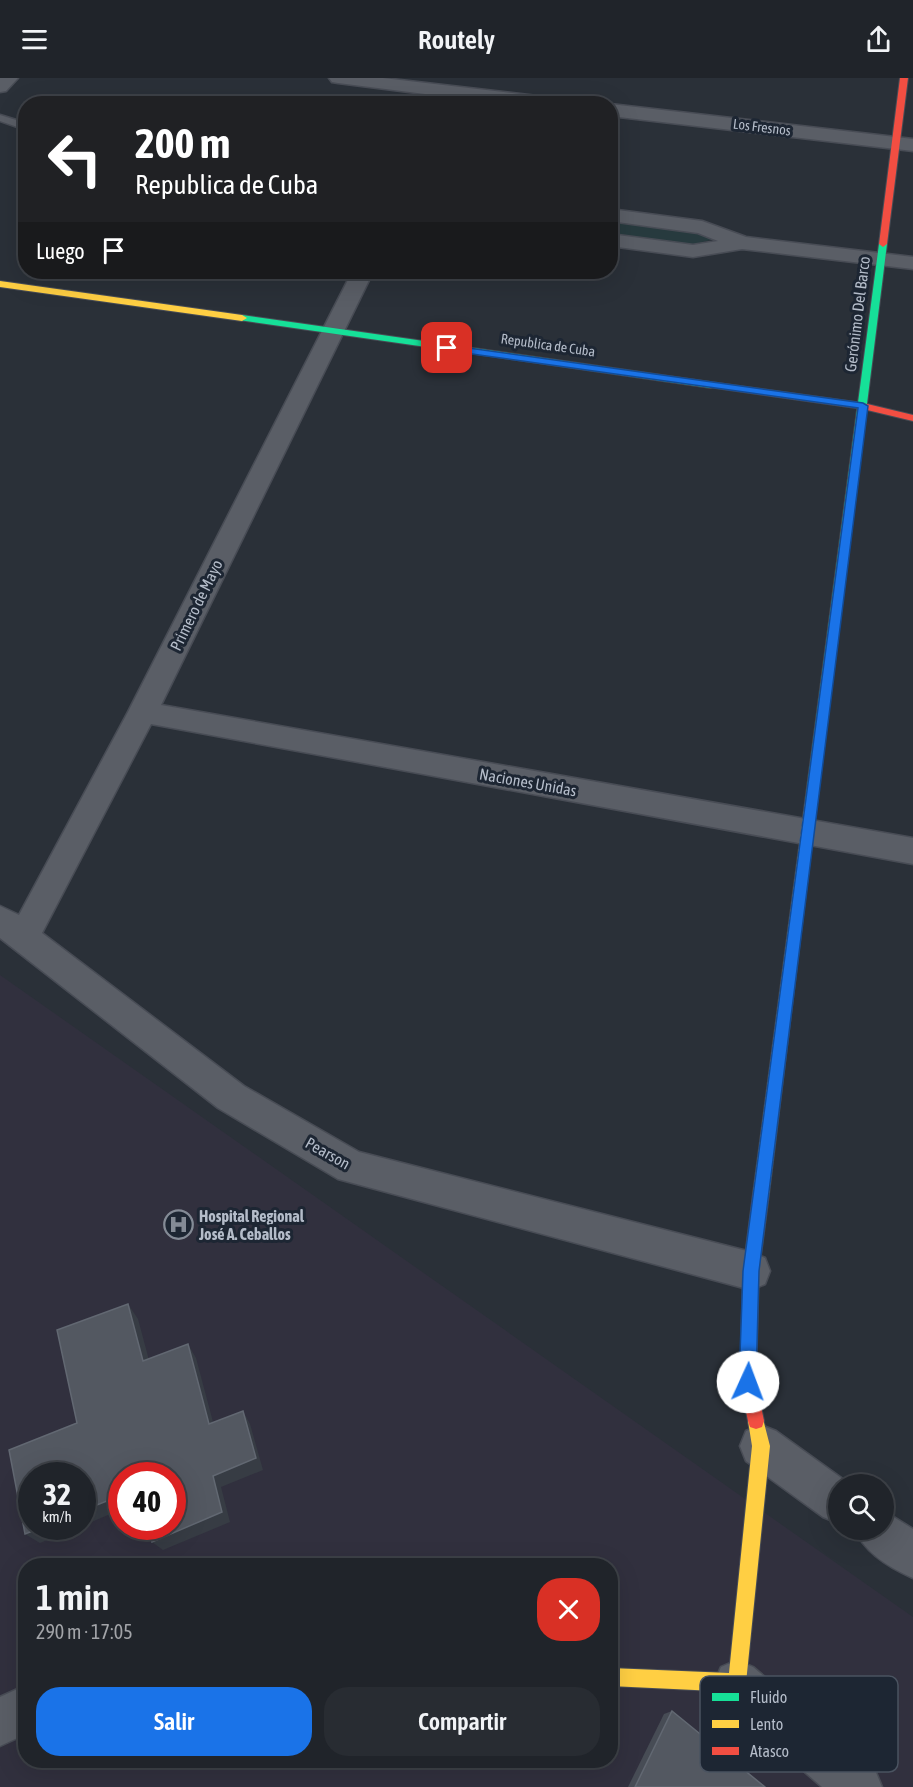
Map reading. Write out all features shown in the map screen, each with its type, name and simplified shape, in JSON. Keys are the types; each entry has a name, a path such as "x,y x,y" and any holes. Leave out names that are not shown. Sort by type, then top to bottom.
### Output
{"street":[{"path":"0,87 9,78"},
{"path":"338,78 496,96"},
{"name":"Gerónimo Del Barco","path":"738,1676 761,1446 748,1382 751,1271 880,260 904,144 904,78"},
{"name":"Los Fresnos","path":"618,111 904,144"},
{"path":"618,216 702,227 742,243 913,263"},
{"path":"618,241 693,251 742,243"},
{"name":"Primero de Mayo","path":"12,927 143,712 358,279"},
{"name":"Republica de Cuba","path":"0,284 863,406 913,418"},
{"name":"Naciones Unidas","path":"143,712 913,851"},
{"name":"Pearson","path":"12,927 231,1097 351,1167 751,1271"},
{"path":"761,1446 828,1495"},
{"path":"891,1540 913,1556"},
{"path":"618,1677 700,1681"},
{"path":"0,1723 18,1713"},
{"path":"841,1772 858,1787"}],"lane":[{"path":"0,118 18,124"}],"shaded area":[{"name":"Hospital Regional José A. Ceballos","path":"0,975 913,1617 913,1787 0,1787"}],"green space":[{"path":"618,221 693,231 714,239 691,245 618,235"}],"building":[{"path":"128,1304 143,1361 188,1344 209,1424 243,1411 256,1458 213,1476 222,1512 186,1527 186,1462 108,1462 108,1501 96,1505 96,1462 18,1462 18,1497 9,1450 77,1423 57,1330"},
{"path":"672,1711 700,1734 700,1772 747,1772 765,1787 635,1787"}],"traffic: fast":[{"path":"811,803 883,244"},
{"path":"242,318 711,385"}],"traffic: slow":[{"path":"0,284 242,318"},
{"path":"761,1194 811,803"},
{"path":"738,1676 761,1446 756,1421"},
{"path":"618,1677 700,1681"}],"traffic: jam":[{"path":"883,244 904,78"},
{"path":"711,385 863,406 913,418"},
{"path":"756,1421 748,1382 751,1271 761,1194"}],"place":[{"name":"Hospital Regional José A. Ceballos","path":"178,1225"}],"route":[{"path":"447,348 863,406 751,1271 748,1382"}]}
